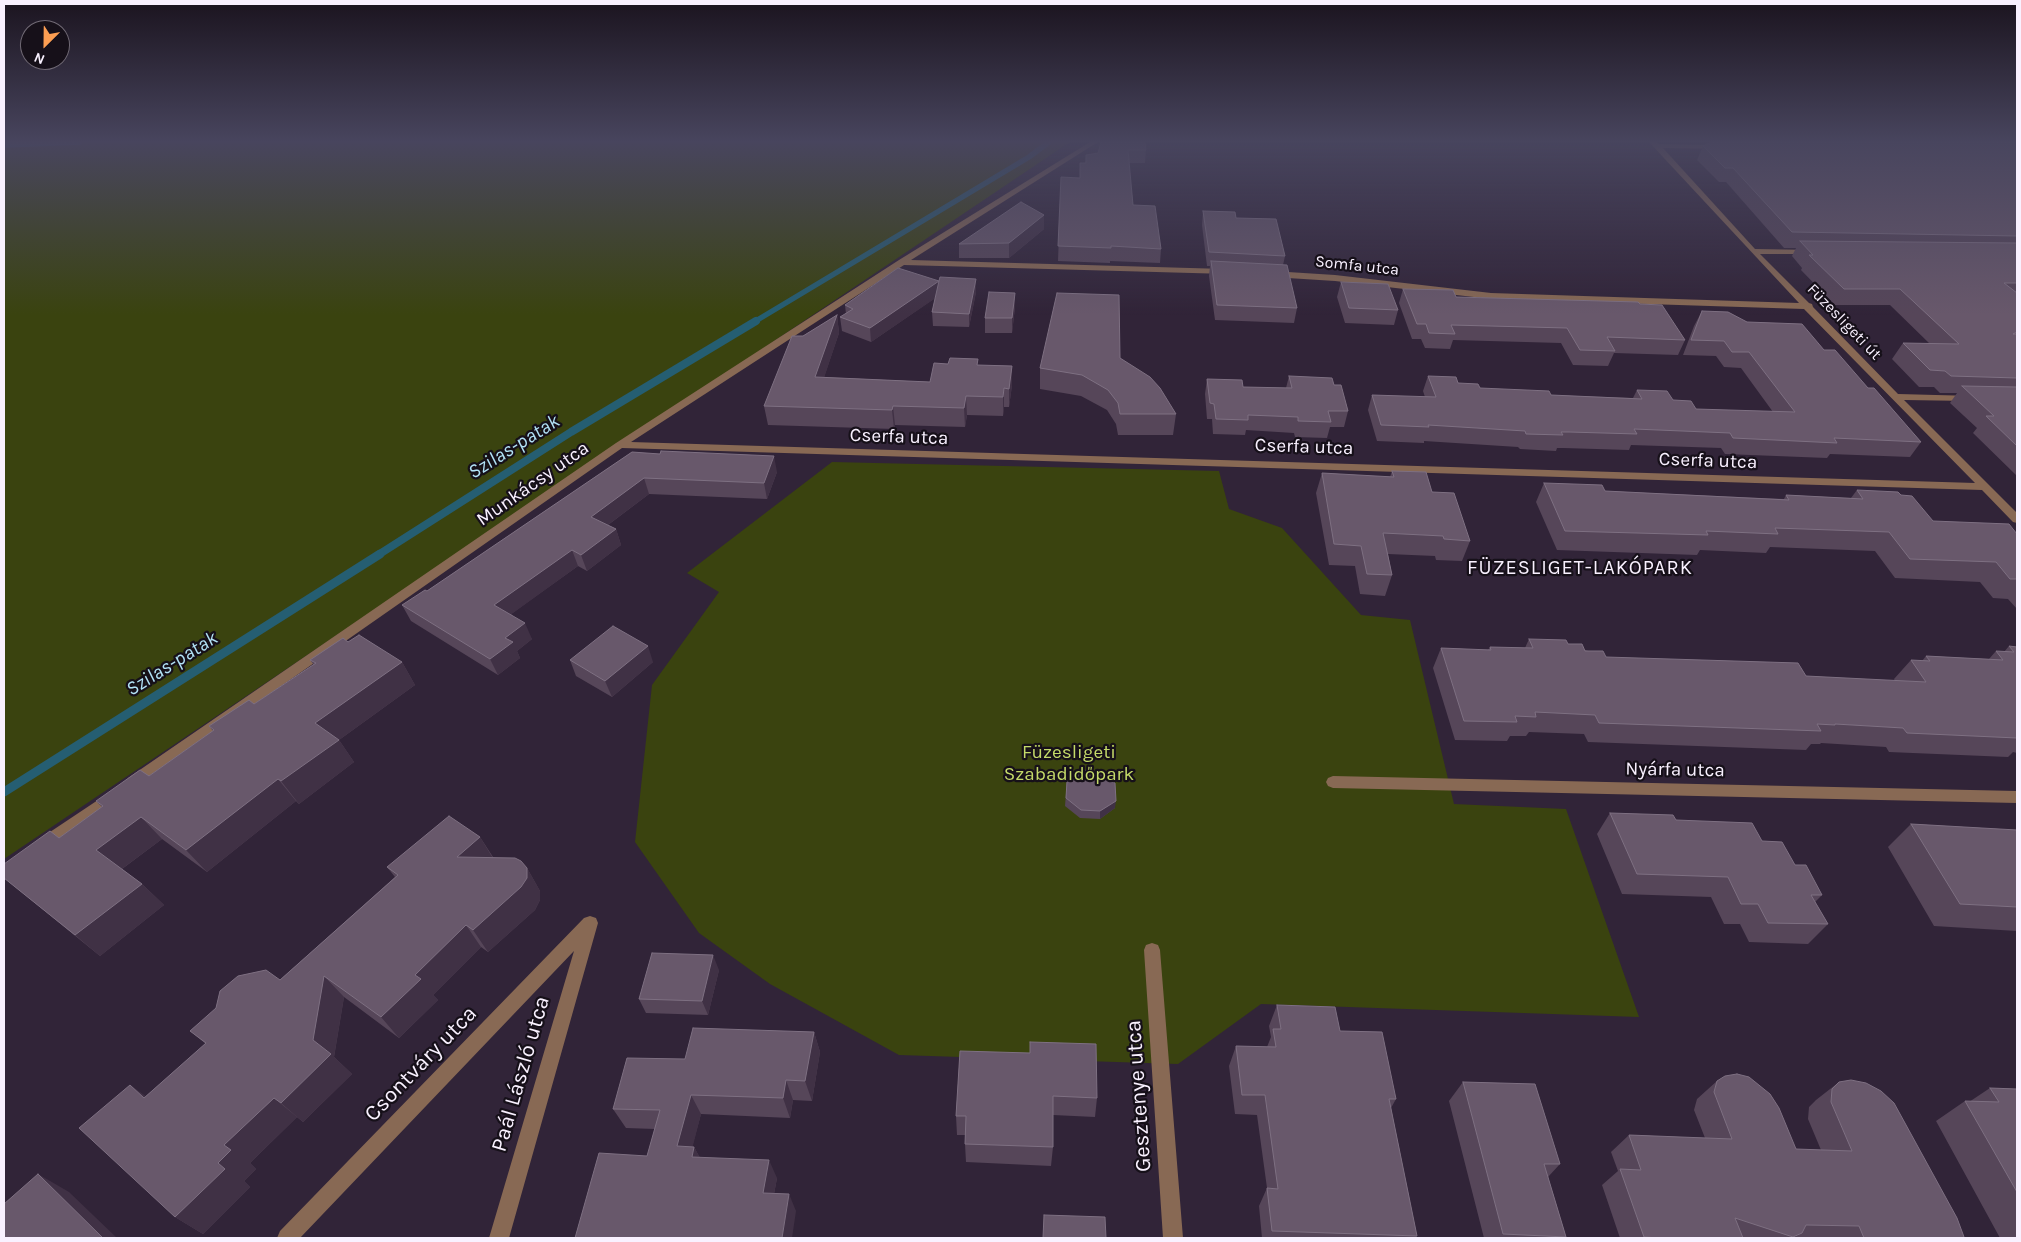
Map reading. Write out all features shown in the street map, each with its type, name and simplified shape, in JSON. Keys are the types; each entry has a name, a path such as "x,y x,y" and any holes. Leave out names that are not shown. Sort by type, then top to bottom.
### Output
{"street":[{"name":"Munkácsy utca","path":"37,849 620,445 1001,200"},
{"name":"Füzesligeti út","path":"1707,200 1895,397 2017,519"},
{"path":"1753,250 1822,252"},
{"path":"902,262 1235,272"},
{"name":"Somfa utca","path":"1265,274 1335,278 1491,296 1809,306"},
{"path":"1895,397 1980,398"},
{"name":"Cserfa utca","path":"620,445 1986,487"},
{"name":"Nyárfa utca","path":"1333,782 2017,797"},
{"name":"Csontváry utca","path":"287,1238 590,923"},
{"name":"Paál László utca","path":"499,1238 590,923"},
{"name":"Gesztenye utca","path":"1152,950 1173,1238"}],"green space":[{"path":"4,200 984,200 4,859"},
{"name":"Füzesligeti Szabadidőpark","path":"832,462 1219,471 1229,509 1282,528 1361,615 1410,620 1454,804 1566,809 1639,1017 1261,1004 1178,1064 899,1055 770,984 699,933 635,842 652,685 719,592 687,573"}],"building":[{"path":"1060,200 1133,200 1133,205 1155,206 1161,249 1111,246 1111,248 1058,246"},
{"path":"1762,200 2017,200 2017,236 1792,232"},
{"path":"1021,202 1044,215 1009,243 959,244"},
{"path":"1203,211 1235,212 1236,218 1276,219 1285,256 1209,252"},
{"path":"1800,241 2017,243 2017,283 2004,283 2017,293 2017,332 2013,334 2017,334 2017,378 1951,376 1945,371 1930,370 1903,343 1959,344 1900,289 1844,289 1809,255 1813,255"},
{"path":"1211,261 1287,265 1297,308 1217,305"},
{"path":"898,268 939,281 870,328 840,317 853,309 845,305"},
{"path":"940,277 976,279 969,314 932,312"},
{"path":"1341,282 1388,284 1398,310 1349,308"},
{"path":"1403,289 1453,290 1456,297 1638,302 1640,304 1662,305 1685,340 1607,337 1615,351 1580,350 1567,328 1451,325 1455,334 1429,333 1426,324 1417,324"},
{"path":"989,292 1015,293 1012,318 985,318"},
{"path":"1057,293 1119,295 1120,358 1150,377 1160,388 1176,414 1120,414 1118,403 1108,390 1082,375 1040,368"},
{"path":"1702,311 1728,312 1747,322 1802,324 1824,350 1835,350 1868,388 1874,388 1921,442 1834,438 1837,443 1733,438 1730,433 1634,429 1637,434 1561,432 1563,435 1526,434 1525,431 1428,425 1429,427 1381,425 1372,395 1436,397 1428,376 1456,377 1458,383 1478,384 1480,388 1549,391 1551,395 1642,399 1637,390 1667,391 1673,400 1691,401 1696,409 1795,412 1749,352 1732,352 1724,341 1691,340"},
{"path":"837,315 815,377 930,382 934,363 948,364 950,358 978,359 977,365 1012,366 1009,389 1004,388 1003,397 966,396 964,408 893,406 892,410 764,406 792,336 803,336"},
{"path":"1289,376 1332,378 1334,385 1341,385 1348,411 1328,411 1331,422 1298,421 1298,417 1248,415 1248,420 1216,419 1214,404 1210,403 1207,379 1242,380 1243,387 1292,388"},
{"path":"1962,386 2017,387 2017,446 1986,416 1994,416"},
{"path":"661,451 774,456 764,483 644,478 591,517 616,529 581,555 572,550 494,605 525,623 505,638 513,642 490,659 402,605 425,590 427,591 632,452 660,454"},
{"path":"1392,471 1426,472 1432,492 1454,493 1470,541 1444,539 1443,536 1383,533 1392,575 1367,574 1361,546 1334,544 1322,473 1394,477"},
{"path":"1544,483 1602,485 1605,491 1789,500 1786,495 1863,499 1857,490 1898,492 1901,495 1912,496 1933,521 2009,524 2017,534 2017,579 2010,579 1996,562 1910,559 1889,532 1775,528 1778,534 1706,531 1708,535 1565,531"},
{"path":"613,626 648,646 605,681 570,660"},
{"path":"359,635 402,662 315,723 339,740 281,781 278,779 186,850 141,817 96,850 142,884 75,935 4,878 4,864 50,831 59,838 103,806 96,801 140,770 149,776 214,730 209,726 249,700 254,704 316,663 310,660 343,638 348,642"},
{"path":"1529,639 1566,640 1568,644 1582,644 1585,651 1603,651 1606,657 1798,663 1806,676 1926,682 1911,660 1930,661 1926,656 2003,660 1996,651 2014,652 2009,646 2017,647 2017,738 1907,733 1903,728 1835,724 1817,724 1821,731 1599,723 1595,715 1535,712 1536,717 1515,716 1517,722 1464,721 1441,648 1491,650 1490,647 1533,648"},
{"path":"1081,770 1101,772 1115,783 1116,801 1100,811 1081,810 1066,798 1067,781"},
{"path":"1610,813 1673,815 1676,820 1752,823 1762,841 1782,842 1795,865 1806,865 1822,895 1811,895 1828,924 1768,923 1758,904 1741,904 1728,877 1637,874"},
{"path":"449,816 480,837 457,857 515,858 521,861 527,868 527,878 521,887 473,930 466,925 415,975 421,979 381,1017 324,976 313,1040 331,1054 281,1103 274,1098 224,1145 231,1150 218,1163 225,1169 175,1217 79,1128 130,1085 144,1098 206,1043 190,1031 216,1008 220,991 238,976 266,970 280,980 398,875 387,867"},
{"path":"1911,824 2017,830 2017,907 1960,904"},
{"path":"652,953 713,955 702,1001 639,999"},
{"path":"1277,1005 1335,1007 1340,1031 1382,1032 1396,1099 1389,1099 1417,1236 1272,1231 1267,1188 1278,1189 1265,1095 1242,1095 1236,1046 1276,1047 1273,1029 1281,1029"},
{"path":"693,1028 814,1032 805,1081 786,1080 783,1098 691,1095 677,1146 694,1147 692,1157 769,1160 763,1193 789,1194 782,1238 575,1238 599,1153 647,1156 660,1110 613,1109 627,1058 685,1059"},
{"path":"1030,1042 1096,1044 1097,1098 1053,1096 1053,1147 965,1144 966,1116 956,1116 960,1051 1030,1053"},
{"path":"1737,1074 1749,1077 1770,1094 1779,1108 1796,1149 1852,1151 1831,1102 1832,1089 1839,1082 1851,1080 1866,1083 1881,1091 1894,1103 1957,1218 1964,1237 1864,1238 1859,1226 1806,1225 1802,1233 1793,1237 1735,1218 1743,1238 1644,1237 1620,1169 1641,1170 1629,1135 1732,1139 1714,1092 1717,1081 1725,1076"},
{"path":"1463,1082 1535,1084 1560,1164 1544,1164 1566,1237 1503,1234"},
{"path":"1990,1088 2017,1089 2017,1192 1965,1101 1999,1102"},
{"path":"38,1174 103,1238 4,1238 4,1204"},
{"path":"1044,1215 1105,1217 1106,1238 1043,1238"}],"waterway":[{"name":"Szilas-patak","path":"754,322 957,200"},
{"name":"Szilas-patak","path":"378,555 571,432 756,321"},
{"name":"Szilas-patak","path":"4,792 380,554"}],"district":[{"name":"FÜZESLIGET-LAKÓPARK","path":"1580,568"}]}
